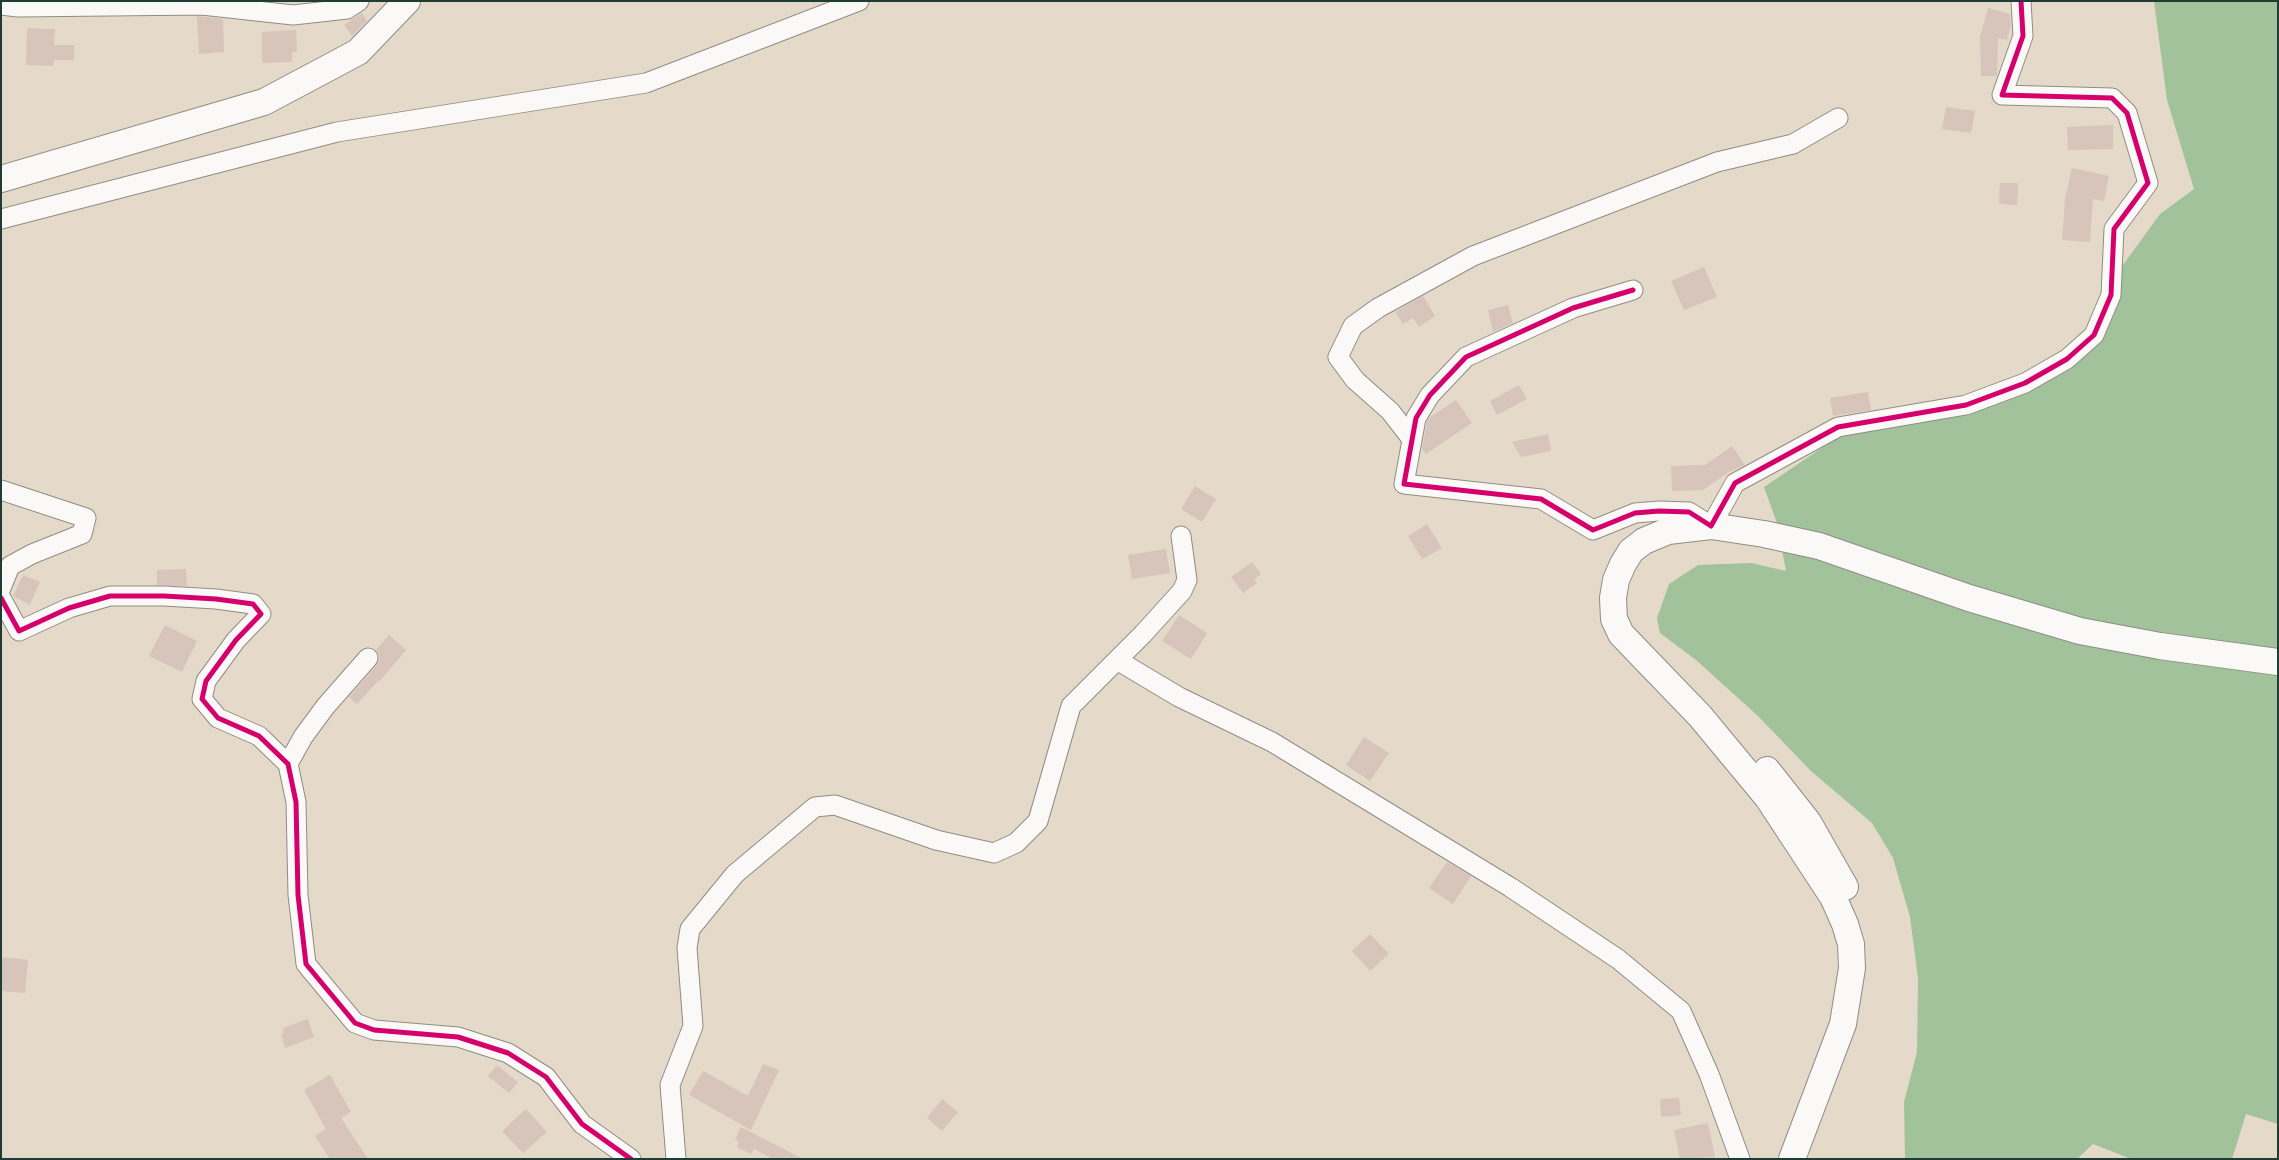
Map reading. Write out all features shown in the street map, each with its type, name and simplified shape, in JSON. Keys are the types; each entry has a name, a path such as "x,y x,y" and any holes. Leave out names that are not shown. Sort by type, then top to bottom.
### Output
{"main road":[{"path":"1,179 264,102 358,52 407,1"},
{"path":"1792,1159 1843,1024 1852,968 1851,944 1845,924 1833,897 1768,798 1700,716 1621,634 1614,619 1613,610 1616,580 1631,550 1644,541 1668,531 1711,526 1764,534 1819,546 1969,598 2080,631 2178,649 2278,662"},
{"path":"1810,1159 1858,1024 1868,971 1867,946 1848,892 1808,822 1783,789 1707,700 1644,635 1630,614 1626,601 1629,584 1638,567 1650,554 1664,545 1703,540 1736,542 1775,550 1842,568 2073,648 2149,662 2278,678"}],"street":[{"path":"1,5 18,7 92,4 202,5 293,15 347,9 359,1"},
{"path":"1,219 337,132 646,83 859,1"},
{"path":"1633,290 1572,308 1466,357 1430,395 1416,418 1404,484 1541,499 1593,530 1634,513 1659,511 1689,512 1711,526 1736,483 1838,428 1966,405 2025,383 2066,359 2094,335 2110,295 2114,229 2148,183 2127,113 2112,98 2002,95 2022,36 2021,1"},
{"path":"1411,438 1390,411 1355,380 1338,357 1353,326 1378,308 1473,256 1717,162 1793,144 1838,118"},
{"path":"1,490 86,518 82,534 32,554 10,566 1,588"},
{"path":"676,1159 670,1085 693,1026 687,948 690,929 735,874 815,807 835,805 936,840 994,853 1016,843 1038,821 1071,706 1182,591 1187,580 1181,536"},
{"path":"1,598 19,631 69,608 110,596 216,599 254,604 261,614 236,640 206,681 202,699 218,718 259,736 288,764 296,802 298,895 306,964 355,1023 374,1030 458,1037 508,1053 546,1077 582,1124 631,1159"},
{"path":"288,764 303,737 325,707 368,658"},
{"path":"1117,660 1179,697 1272,742 1510,886 1618,959 1681,1011 1709,1074 1740,1159"}],"green space":[{"path":"2154,1 2278,1 2278,1124 2246,1114 2232,1159 2131,1159 2093,1144 2077,1159 1905,1159 1904,1102 1917,1052 1918,978 1910,917 1893,858 1872,823 1811,771 1758,716 1696,660 1660,633 1657,618 1669,584 1698,565 1751,563 1786,571 1777,523 1764,487 1841,435 1981,408 2090,346 2123,265 2160,214 2194,189 2167,100"}],"building":[{"path":"1988,8 2010,14 2011,25 2007,40 1998,38 1997,76 1981,76 1980,37"},
{"path":"362,13 367,21 352,36 344,25"},
{"path":"197,16 223,19 224,52 199,54"},
{"path":"27,28 55,29 54,45 74,45 74,60 54,60 53,66 26,65"},
{"path":"296,30 297,52 292,52 292,62 262,63 262,32"},
{"path":"1946,107 1975,111 1971,133 1942,129"},
{"path":"2113,125 2113,149 2068,150 2067,127"},
{"path":"2072,168 2109,176 2104,201 2093,199 2090,242 2062,240 2065,199"},
{"path":"2000,183 2018,183 2017,205 1999,204"},
{"path":"1704,267 1717,297 1684,310 1671,281"},
{"path":"1423,296 1435,316 1419,327 1413,318 1403,324 1395,312"},
{"path":"1508,305 1513,323 1493,332 1488,310"},
{"path":"1519,385 1527,399 1497,415 1490,401"},
{"path":"1868,392 1871,410 1833,416 1830,398"},
{"path":"1456,400 1472,423 1426,454 1422,449 1429,418"},
{"path":"1548,434 1551,451 1521,457 1512,442"},
{"path":"1732,446 1745,465 1729,472 1703,490 1672,491 1671,466 1705,465"},
{"path":"1195,486 1216,499 1202,522 1181,509"},
{"path":"1427,524 1442,548 1422,559 1408,536"},
{"path":"1166,549 1170,573 1132,579 1128,555"},
{"path":"1252,562 1261,574 1254,579 1257,583 1243,593 1231,577"},
{"path":"186,569 187,586 157,585 157,570"},
{"path":"23,575 40,582 30,605 13,596"},
{"path":"1179,615 1207,633 1191,659 1162,641"},
{"path":"165,625 197,641 182,672 149,656"},
{"path":"389,635 406,650 380,681 357,704 349,697 377,665 380,658 376,650"},
{"path":"1364,737 1389,753 1370,781 1346,765"},
{"path":"1447,862 1471,876 1453,904 1429,888"},
{"path":"1370,934 1389,954 1370,971 1352,951"},
{"path":"1,957 28,960 25,993 1,991"},
{"path":"308,1019 314,1037 285,1048 281,1034 284,1033 283,1028"},
{"path":"763,1064 779,1070 751,1130 689,1095 703,1071 748,1096"},
{"path":"497,1065 518,1082 509,1093 488,1076"},
{"path":"330,1075 351,1112 341,1118 368,1159 330,1159 315,1136 326,1129 304,1090"},
{"path":"1679,1098 1681,1115 1661,1117 1660,1099"},
{"path":"942,1099 958,1112 942,1131 927,1118"},
{"path":"526,1109 547,1132 523,1153 502,1131"},
{"path":"1708,1123 1715,1157 1680,1159 1674,1130"},
{"path":"741,1127 803,1159 773,1159 754,1149 751,1154 737,1147 739,1142 735,1139"}],"cycle path":[{"path":"1633,290 1573,308 1466,357 1430,395 1416,418 1404,484 1541,499 1593,530 1635,513 1659,511 1689,512 1711,526 1735,483 1838,427 1966,405 2025,383 2067,359 2094,335 2111,295 2114,229 2148,183 2127,113 2112,98 2002,95 2023,36 2021,1"},
{"path":"1,598 19,631 69,608 110,596 164,596 216,599 253,604 261,614 236,640 206,681 202,699 218,718 259,736 288,764 296,802 298,895 306,964 355,1023 374,1030 458,1037 508,1053 546,1077 582,1124 631,1159"}]}
